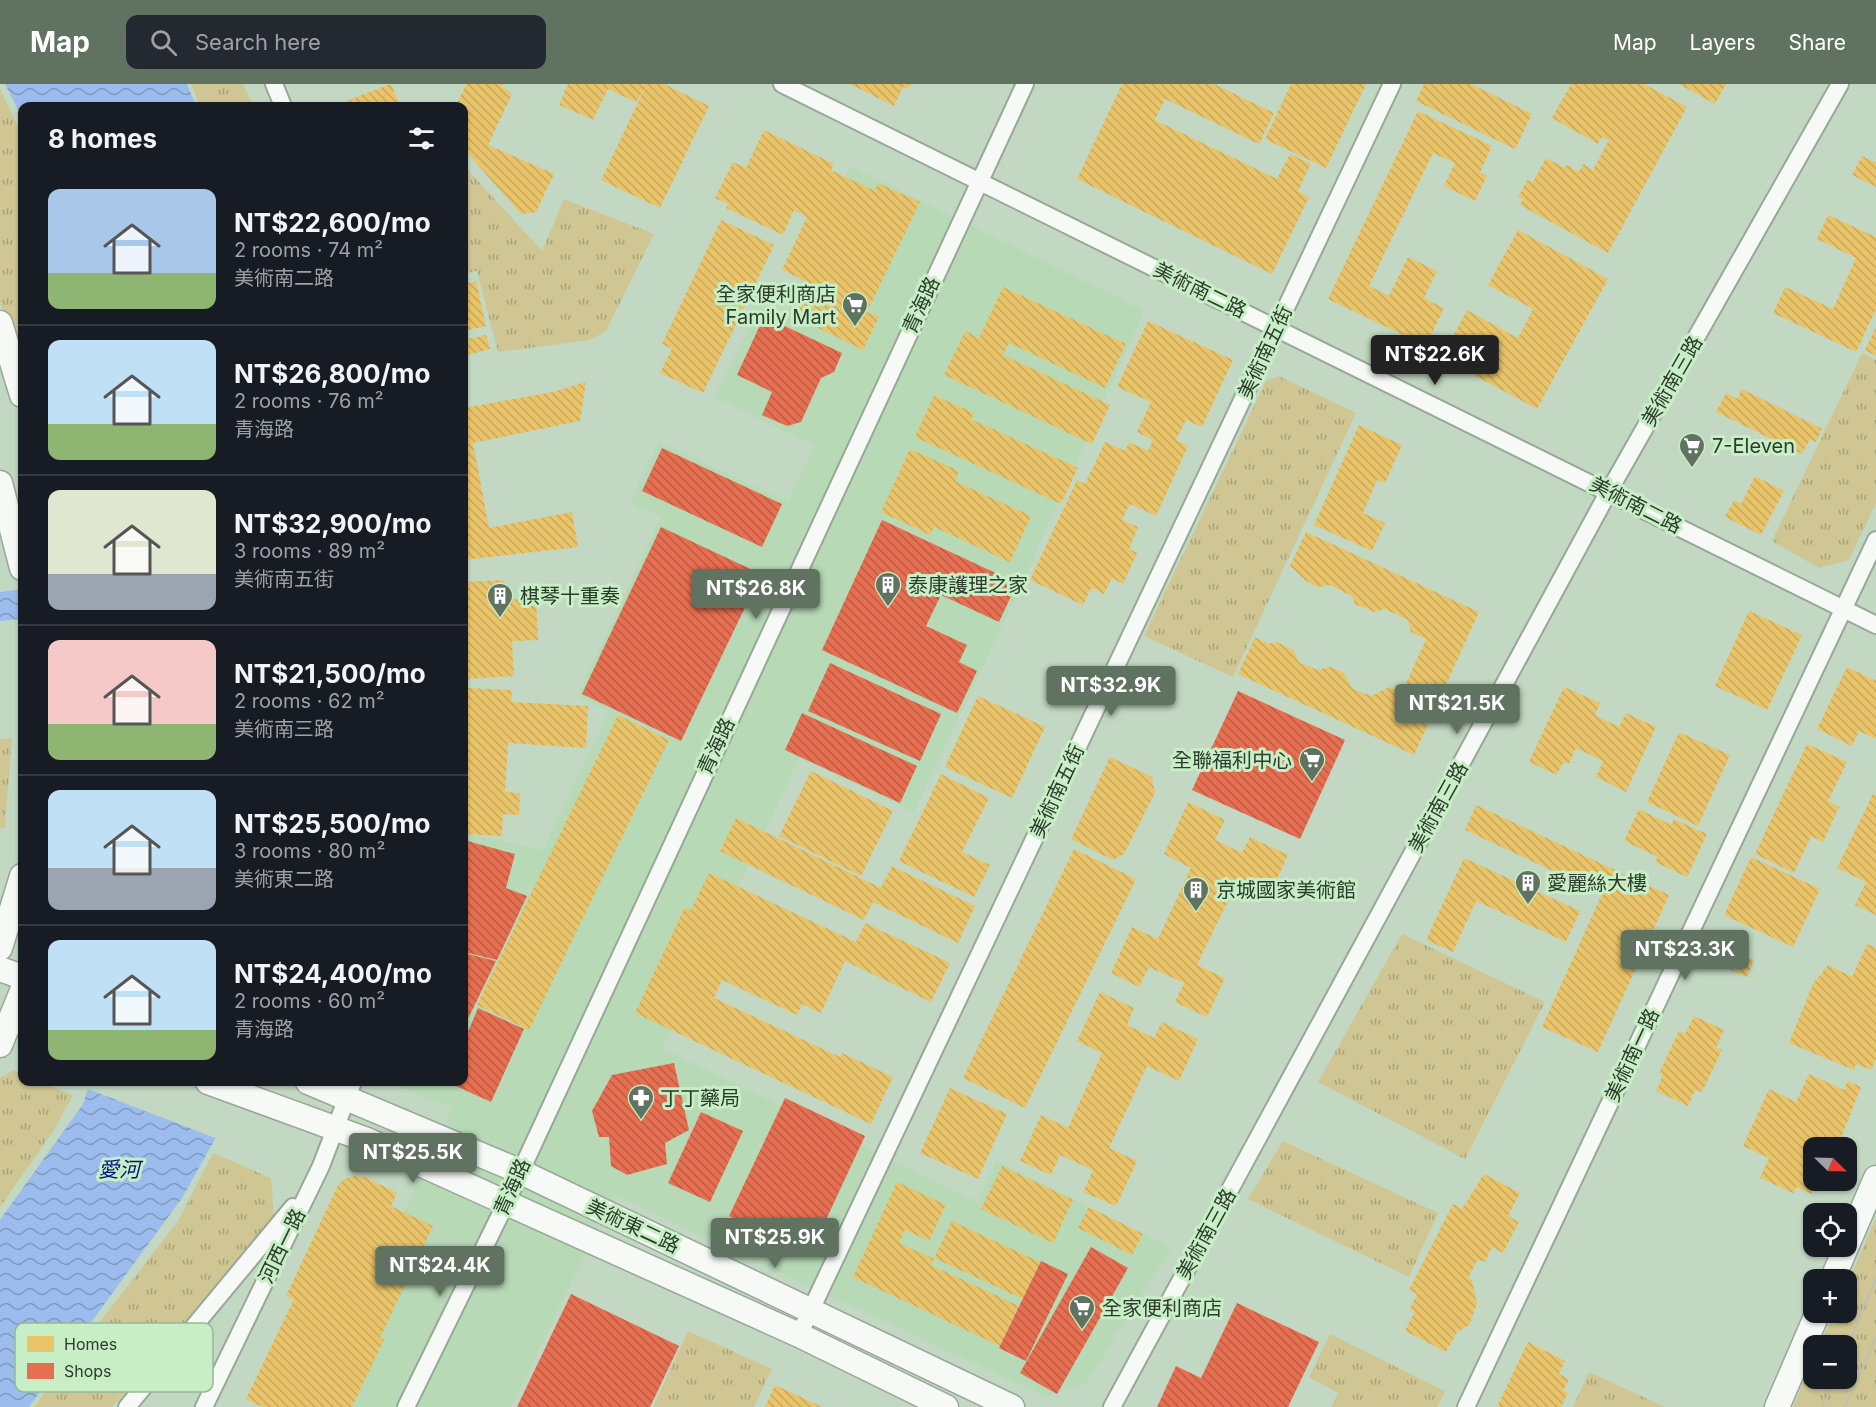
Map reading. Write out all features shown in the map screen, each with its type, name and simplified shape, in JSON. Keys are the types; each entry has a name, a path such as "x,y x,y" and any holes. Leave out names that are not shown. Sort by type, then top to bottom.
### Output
{"street":[{"path":"274,84 281,102"},
{"name":"美術南二路","path":"782,84 1876,625"},
{"name":"青海路","path":"406,1407 506,1203 978,181 1025,84"},
{"name":"美術南五街","path":"799,1335 1392,84"},
{"name":"美術南三路","path":"1112,1407 1609,492 1840,84"},
{"path":"0,323 18,382"},
{"path":"0,483 18,553"},
{"name":"美術南一路","path":"1466,1407 1876,540"},
{"path":"0,948 18,889"},
{"path":"0,969 18,976"},
{"path":"0,1045 15,1006"},
{"name":"美術東二路","path":"220,1086 336,1127 799,1335 946,1407"},
{"name":"美術東二路","path":"332,1086 351,1089 1012,1407"},
{"name":"河西一路","path":"213,1388 311,1186 351,1089"},
{"path":"1837,1269 1876,1178"},
{"path":"197,1323 311,1186"},
{"path":"1777,1407 1813,1323"},
{"path":"127,1407 139,1392"},
{"name":"河西一路","path":"204,1407 211,1392"}],"shaded area":[{"path":"850,166 1144,311 1025,577 914,812 799,758 662,1048 978,1202 996,1160 1171,1248 1086,1383 1047,1397 614,1195 511,1407 314,1407 452,1108 399,1086 468,1086 468,834 543,850 609,712 578,696 661,517 630,502 659,442 788,502 814,446 715,397 759,308 785,317"}],"green space":[{"path":"191,84 243,84 251,102 198,102"},
{"path":"0,89 18,127 18,360 0,301"},
{"path":"468,170 542,251 564,199 654,234 606,331 590,340 498,352 477,271 468,273"},
{"path":"1862,353 1876,360 1876,503 1849,560 1819,568 1772,541"},
{"path":"1279,376 1356,413 1233,677 1144,636 1266,381"},
{"path":"12,738 5,827 0,828 0,739"},
{"path":"1402,934 1545,1002 1465,1159 1318,1082"},
{"path":"13,1070 18,1072 18,1086 50,1086 73,1095 54,1130 0,1207 0,1078"},
{"path":"1283,1141 1438,1213 1409,1277 1248,1199"},
{"path":"213,1153 271,1178 274,1218 184,1323 99,1323 178,1221"},
{"path":"1876,1217 1876,1407 1793,1407 1803,1384 1803,1389 1857,1389 1857,1335 1824,1335 1830,1323 1857,1323 1857,1269 1854,1269"},
{"path":"688,1331 772,1369 754,1407 653,1407"},
{"path":"1330,1334 1445,1391 1437,1407 1331,1407 1338,1393 1309,1377"},
{"path":"1589,1372 1665,1407 1573,1407"},
{"path":"46,1392 125,1392 112,1407 34,1407"}],"water":[{"path":"5,84 187,84 194,102 18,102 18,110"},
{"path":"18,590 18,619 0,621 0,592"},
{"name":"愛河","path":"89,1086 245,1086 182,1198 90,1323 15,1323 15,1392 40,1392 29,1407 0,1407 0,1220 83,1104"}],"pier":[{"path":"85,1086 248,1086 218,1139 85,1088"}],"building: Homes":[{"path":"390,84 398,102 344,102"},
{"path":"466,84 504,84 502,87 512,94 488,145 554,174 536,212 521,214 468,154 468,102 458,102"},
{"path":"568,84 664,84 709,106 660,208 601,180 645,88 636,102 608,89 593,120 559,105"},
{"path":"850,84 910,84 908,89 903,87 894,106"},
{"path":"1122,84 1214,84 1274,113 1259,144 1165,99 1155,120 1277,179 1290,154 1311,164 1298,191 1309,197 1272,274 1077,179"},
{"path":"1291,84 1366,84 1326,168 1265,139"},
{"path":"1424,84 1471,84 1532,114 1515,149 1416,101"},
{"path":"1571,84 1644,84 1687,107 1608,253 1520,205 1523,199 1518,197 1527,180 1533,182 1546,158 1579,172 1583,164 1593,170 1609,140 1602,137 1598,144 1552,118"},
{"path":"1679,84 1726,84 1715,104"},
{"path":"1418,111 1492,146 1480,172 1487,176 1475,201 1444,186 1455,163 1433,153 1369,286 1389,296 1408,257 1437,271 1424,298 1444,308 1426,346 1328,299"},
{"path":"764,130 834,164 831,170 875,191 878,183 920,202 867,312 879,317 863,350 796,317 812,284 782,270 807,217 794,210 783,235 726,208 728,204 715,198 733,162 746,168"},
{"path":"1862,156 1876,163 1876,187 1852,175"},
{"path":"1828,215 1876,237 1876,309 1856,352 1773,313 1785,287 1833,309 1856,258 1817,239"},
{"path":"721,220 774,245 703,393 660,373 672,349 662,344"},
{"path":"1518,230 1608,279 1537,409 1453,364 1457,358 1445,352 1467,310 1518,338 1533,309 1488,285"},
{"path":"476,281 486,326 468,330 468,283"},
{"path":"1003,287 1126,344 1105,388 1009,343 1003,355 1110,405 1092,444 944,375 965,331 979,338"},
{"path":"1148,321 1233,360 1202,427 1186,420 1176,440 1188,446 1156,516 1130,504 1122,520 1138,527 1129,549 1137,553 1123,584 1112,578 1104,594 1091,588 1083,605 1030,580 1077,480 1085,484 1105,442 1125,451 1129,442 1148,451 1153,440 1137,432 1151,402 1117,387"},
{"path":"1876,327 1876,356 1865,350"},
{"path":"486,335 490,349 468,355 468,339"},
{"path":"586,382 580,421 473,443 489,528 572,512 578,547 468,560 468,407 553,392"},
{"path":"1742,389 1822,429 1816,442 1810,439 1802,454 1716,412 1726,393 1737,399"},
{"path":"934,395 974,413 971,419 1078,468 1061,504 915,437"},
{"path":"1359,425 1402,445 1385,483 1377,480 1363,513 1385,523 1372,551 1314,525"},
{"path":"910,449 959,471 955,481 1031,516 1010,562 934,527 930,535 881,512"},
{"path":"1755,476 1784,491 1761,535 1725,517 1734,500 1741,504"},
{"path":"1306,532 1479,612 1414,755 1238,674 1255,637 1268,644 1277,642 1293,650 1299,662 1317,670 1330,667 1344,673 1353,689 1371,696 1389,687 1402,693 1426,639 1411,632 1408,620 1385,609 1375,612 1355,604 1352,596 1330,585 1318,587 1305,580 1290,566"},
{"name":"棋琴十重奏","path":"504,580 505,600 536,598 538,640 512,641 514,676 468,679 468,582"},
{"path":"1749,611 1802,635 1767,710 1715,686"},
{"path":"1847,667 1876,681 1876,739 1859,731 1852,746 1817,729"},
{"path":"1564,687 1600,703 1595,715 1619,727 1626,713 1656,727 1626,792 1596,777 1603,761 1576,748 1569,764 1563,762 1557,775 1529,762"},
{"path":"468,688 512,690 511,702 588,706 586,748 508,743 505,792 520,793 519,815 503,814 502,836 468,834"},
{"path":"978,696 1045,727 1012,798 945,767"},
{"path":"618,715 669,740 529,1030 477,1005"},
{"path":"1679,732 1730,755 1698,826 1647,802"},
{"path":"1807,744 1847,762 1828,801 1839,807 1823,842 1811,836 1794,873 1755,854"},
{"path":"1110,757 1152,777 1155,793 1124,854 1113,860 1071,839"},
{"path":"811,771 893,811 861,876 779,836"},
{"path":"941,774 989,798 962,852 990,865 974,897 899,861"},
{"path":"1873,794 1876,795 1876,915 1855,905 1866,882 1837,868"},
{"name":"京城國家美術館","path":"1188,802 1225,820 1215,840 1242,853 1250,837 1288,855 1268,898 1236,884 1197,965 1225,978 1207,1017 1175,1002 1184,983 1149,967 1139,987 1111,973 1132,927 1158,939 1191,868 1164,854"},
{"path":"1476,805 1669,895 1598,1052 1542,1027 1602,894 1465,830"},
{"path":"1639,809 1671,825 1674,819 1707,834 1687,877 1655,862 1658,857 1624,841"},
{"path":"736,818 881,888 892,866 975,906 958,943 873,902 864,920 720,851"},
{"path":"1074,849 1136,879 1025,1108 963,1078"},
{"path":"1751,857 1820,889 1793,947 1724,915"},
{"name":"愛麗絲大樓","path":"1464,858 1580,911 1566,942 1476,901 1453,952 1426,940"},
{"path":"709,873 856,942 865,923 950,963 931,1002 845,961 821,1013 802,1004 797,1015 722,980 714,998 840,1057 842,1053 893,1077 871,1124 635,1013 685,907 691,910"},
{"path":"1715,943 1754,960 1747,977 1708,960"},
{"path":"1867,944 1876,948 1876,1058 1871,1070 1856,1064 1854,1070 1789,1043 1813,984 1828,965 1852,977"},
{"path":"1100,992 1134,1008 1127,1025 1154,1038 1162,1022 1198,1039 1179,1081 1147,1066 1109,1148 1137,1161 1116,1206 1083,1192 1093,1170 1060,1155 1051,1175 1020,1161 1041,1115 1068,1128 1102,1053 1077,1041"},
{"path":"1694,1016 1724,1030 1716,1047 1722,1050 1702,1092 1695,1090 1688,1106 1656,1091 1663,1075 1659,1073 1679,1031 1685,1034"},
{"path":"1809,1074 1844,1090 1848,1081 1861,1087 1841,1137 1803,1137 1803,1190 1796,1187 1793,1193 1760,1178 1769,1158 1743,1146 1769,1089 1796,1102"},
{"path":"950,1088 1007,1114 978,1179 920,1153"},
{"path":"1002,1166 1073,1200 1053,1243 981,1209"},
{"path":"1484,1174 1520,1193 1508,1216 1519,1222 1503,1253 1492,1247 1485,1262 1478,1259 1468,1278 1472,1280 1477,1303 1469,1325 1457,1332 1446,1352 1405,1331 1415,1311 1410,1309 1417,1294 1409,1290 1453,1204 1462,1209"},
{"path":"354,1176 365,1177 397,1193 391,1206 433,1226 380,1338 384,1340 352,1407 263,1407 246,1399 294,1299 286,1296 337,1187 344,1179"},
{"path":"897,1182 946,1205 929,1241 905,1230 899,1243 934,1259 931,1265 1019,1306 1000,1346 853,1277"},
{"path":"1089,1207 1143,1234 1132,1255 1078,1228"},
{"path":"952,1221 1040,1262 1023,1299 934,1258"},
{"path":"1528,1342 1565,1361 1559,1374 1569,1379 1563,1391 1568,1393 1561,1407 1497,1407"},
{"path":"775,1385 822,1407 765,1407"}],"building: Shops":[{"path":"772,320 842,353 834,372 821,378 801,422 787,426 762,415 772,392 737,375 761,323 769,327"},
{"path":"662,448 782,504 762,547 642,491"},
{"name":"泰康護理之家","path":"882,520 1017,583 999,622 941,595 926,626 967,645 959,662 977,671 957,713 822,650"},
{"path":"661,527 761,574 681,741 582,694"},
{"path":"830,663 941,714 920,761 808,711"},
{"path":"1238,691 1345,740 1300,839 1192,790"},
{"path":"802,713 917,766 900,803 785,750"},
{"path":"468,841 515,854 506,888 527,896 497,960 468,953"},
{"path":"468,954 496,961 468,1019"},
{"path":"478,1008 524,1029 491,1102 456,1086 468,1086 468,1032"},
{"name":"丁丁藥局","path":"674,1063 689,1130 665,1143 667,1164 627,1175 611,1166 609,1137 599,1137 592,1111 612,1075"},
{"path":"785,1098 865,1136 810,1254 729,1216"},
{"path":"701,1112 743,1131 710,1202 668,1183"},
{"path":"1091,1247 1128,1268 1057,1394 1020,1373"},
{"path":"1041,1261 1068,1274 1026,1361 999,1348"},
{"path":"571,1294 679,1346 650,1407 517,1407"},
{"path":"1237,1303 1319,1342 1288,1407 1157,1407 1176,1366 1201,1378"}],"tram line":[{"path":"1852,1335 1876,1279"},
{"path":"1845,1407 1876,1336"},
{"path":"1822,1407 1830,1389"}],"place":[{"name":"全家便利商店 Family Mart","path":"855,328"},
{"name":"7-Eleven","path":"1692,469"},
{"name":"泰康護理之家","path":"888,608"},
{"name":"棋琴十重奏","path":"500,619"},
{"name":"全聯福利中心","path":"1312,783"},
{"name":"愛麗絲大樓","path":"1528,906"},
{"name":"京城國家美術館","path":"1196,913"},
{"name":"丁丁藥局","path":"641,1121"},
{"name":"全家便利商店","path":"1082,1331"}]}
